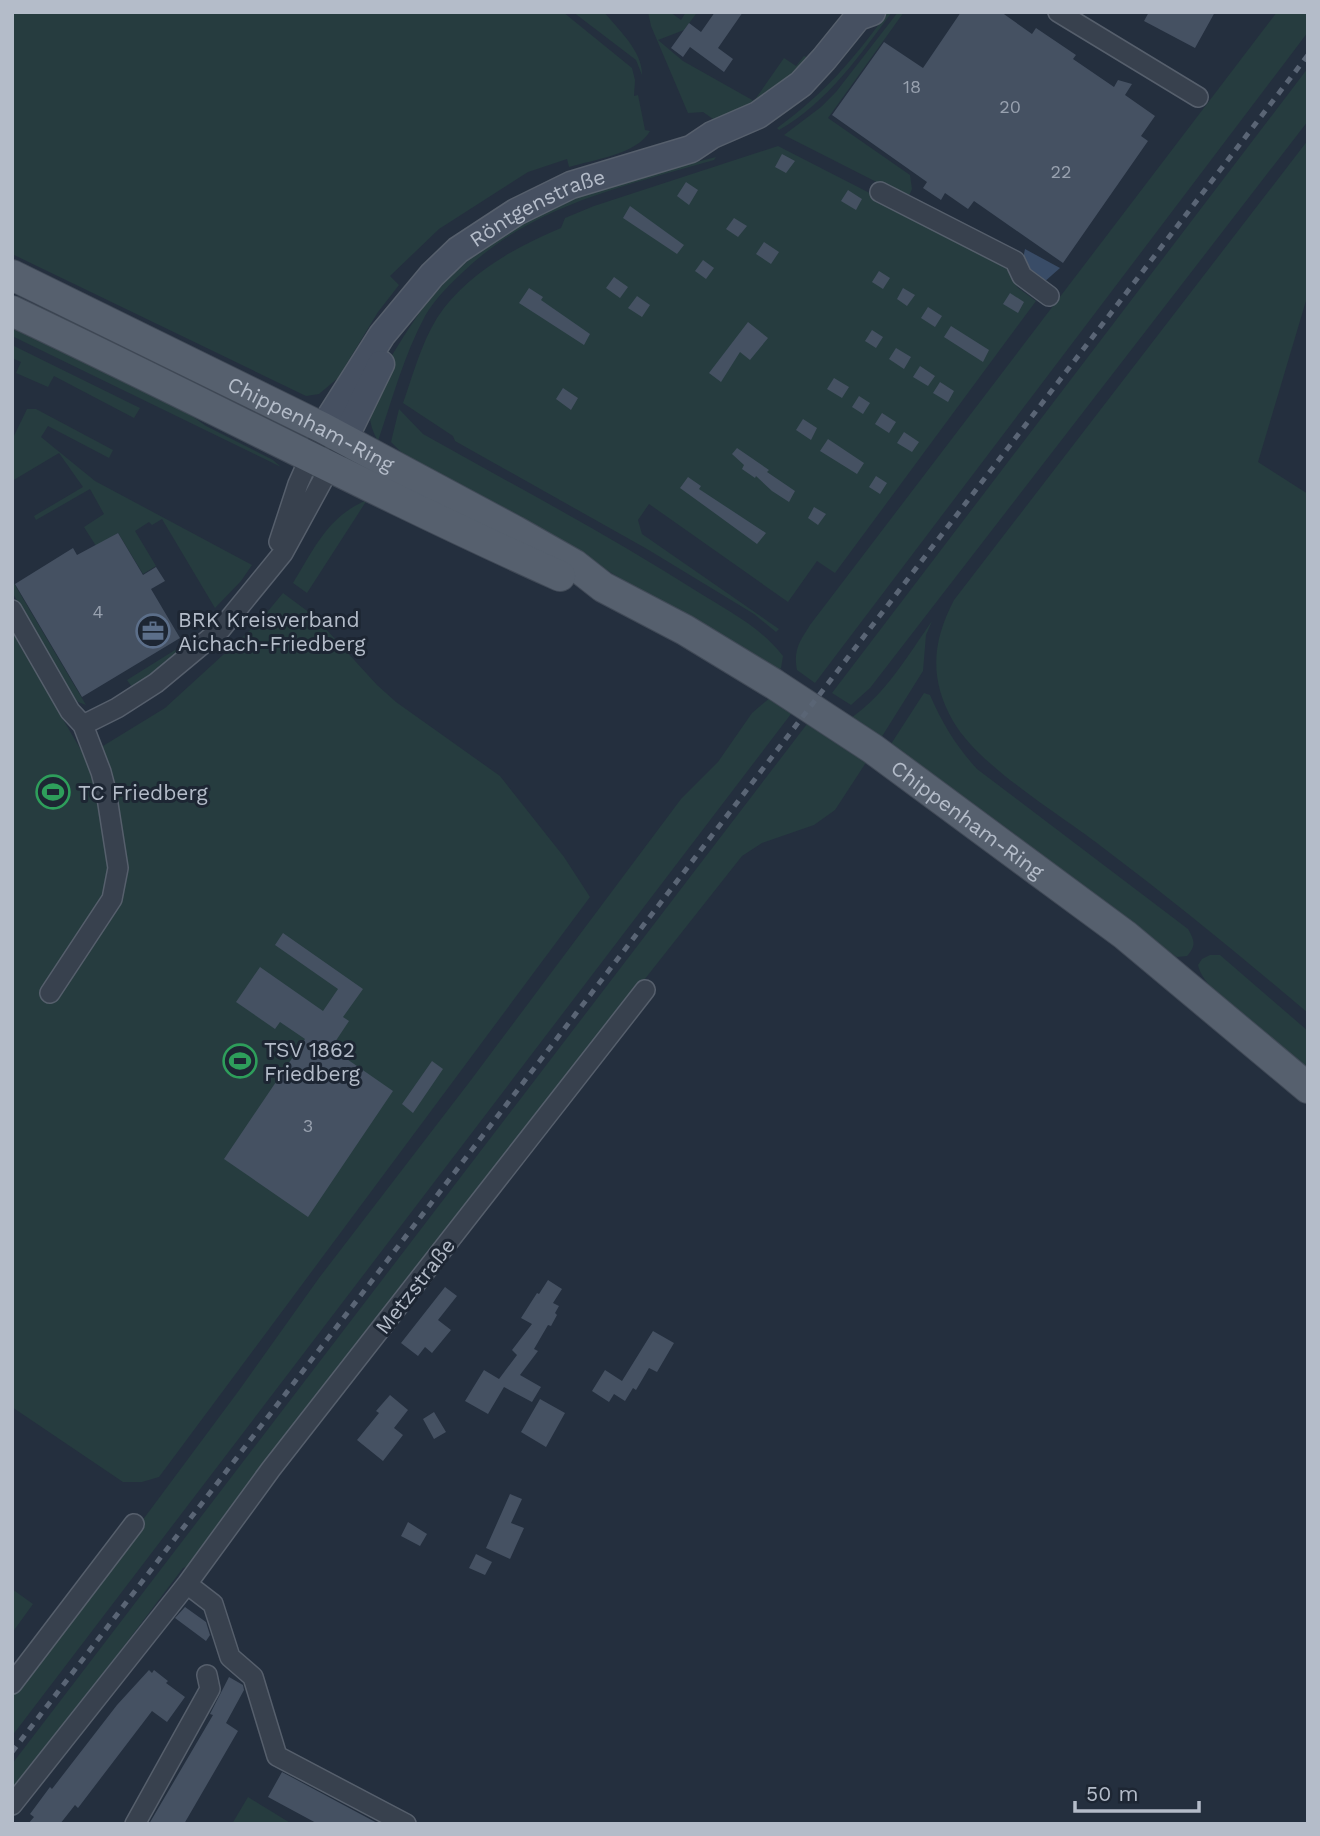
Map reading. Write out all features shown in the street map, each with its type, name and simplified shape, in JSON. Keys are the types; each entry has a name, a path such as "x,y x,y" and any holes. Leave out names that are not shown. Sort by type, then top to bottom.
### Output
{"main road":[{"name":"Chippenham-Ring","path":"12,275 333,434 563,558 603,587 731,658 873,749 1125,935 1308,1088"},
{"name":"Chippenham-Ring","path":"12,311 170,386 319,462 569,580 603,587"}],"street":[{"name":"Röntgenstraße","path":"333,434 407,304 458,250 516,212 571,185 691,149 712,135 758,115 801,84 858,17 872,12 866,33 833,75 791,114 729,146 711,151 691,149"},
{"path":"1058,12 1198,97"},
{"path":"880,192 1015,261 1022,276 1049,296"},
{"path":"83,725 135,697 197,650 240,608 266,572 285,527 298,484 319,462 333,434"},
{"path":"12,610 70,711 83,725 106,791 118,868 112,899 50,993"},
{"name":"Metzstraße","path":"12,1805 187,1584 271,1469 645,990"},
{"path":"12,1684 134,1524"},
{"path":"187,1584 213,1604 230,1657 253,1677 277,1756 406,1824"},
{"path":"135,1824 210,1689 207,1675"}],"green space":[{"path":"12,12 563,12 632,68 635,80 634,96 638,95 645,130 650,131 636,145 614,155 569,167 567,159 528,172 439,229 390,276 399,285 378,312 338,378 319,394 306,396 12,254"},
{"path":"573,12 604,12 634,49 642,75 636,60"},
{"path":"648,12 670,12 681,20 686,12 696,14 684,30 658,40 683,61 754,101 784,58 796,66 804,56 809,58 844,12 849,12 823,47 777,91 716,121 703,112 688,113 651,26"},
{"path":"888,12 892,12 842,77 812,106 779,130 777,128 810,102 837,75"},
{"path":"898,12 904,12 828,118 910,175 912,189 908,198 784,135 836,92"},
{"path":"1277,12 1308,12 1308,32 815,683 797,670 796,663 798,646 810,625"},
{"path":"1308,68 1308,121 870,688 851,705 832,693"},
{"path":"1308,140 1308,294 1258,462 1308,494 1308,1013 1157,890 982,756 965,738 945,705 936,660 941,631 954,600"},
{"path":"778,146 1014,267 1017,287 1036,301 835,573 817,561 788,602 649,504 638,520 642,534 779,629 776,632 754,614 647,549 455,441 453,436 403,403 422,349 437,318 462,288 492,264 561,228 565,218 594,206"},
{"path":"716,157 714,160 614,189 549,214 490,249 447,287 425,316 405,362 378,441 372,427 370,411 387,365 425,306 466,262 530,219 565,203 639,177"},
{"path":"12,323 162,395 206,426 273,460 281,467 12,336"},
{"path":"12,345 140,408 134,418 54,376 48,387 16,373 21,362 12,358"},
{"path":"27,409 36,409 113,450 109,458 48,426 41,437 95,481 252,565 241,581 215,608 162,519 152,525 149,522 135,531 156,566 143,574 118,533 96,546 84,527 104,514 90,489 36,520 34,516 83,487 59,453 12,481 12,440"},
{"path":"399,409 423,434 562,511 744,620 783,656 781,668 777,672 578,553 402,453 391,442"},
{"path":"367,500 307,593 293,583 332,524 353,507"},
{"path":"12,580 86,705 78,702 70,691 12,592"},
{"name":"TSV 1862 Friedberg","path":"283,593 314,616 396,702 500,776 564,857 590,897 159,1477 142,1482 123,1482 12,1407 12,632 85,757 165,708 259,622"},
{"path":"932,621 926,635 923,671 881,738 851,718 886,686"},
{"path":"191,640 193,643 134,690 127,680"},
{"path":"924,693 930,695 950,734 977,769 1188,929 1194,943 1187,956 1177,957 1148,939 1012,832 891,744"},
{"path":"772,696 793,710 791,714 12,1736 12,1696 319,1278 681,799 718,762 752,713"},
{"path":"807,724 867,761 835,810 814,825 762,843 742,856 307,1407 197,1563 183,1568 12,1794 12,1764"},
{"path":"1210,955 1220,955 1308,1031 1308,1072 1228,1006 1214,991 1198,965"},
{"path":"12,1589 33,1604 12,1633"},
{"path":"248,1797 292,1824 232,1824"}],"water":[{"path":"1025,249 1060,268 1043,283 1036,283 1023,259"}],"building":[{"path":"715,12 743,12 718,48 733,59 724,72 690,47 683,57 671,48 689,23 701,32"},
{"path":"961,12 1001,12 1032,34 1036,28 1076,55 1073,59 1114,87 1118,80 1132,84 1125,95 1155,116 1141,136 1148,141 1063,263 974,201 968,209 945,193 941,200 923,188 927,182 832,115 884,42 923,68"},
{"path":"1149,12 1215,12 1195,48 1144,21"},
{"path":"782,154 795,161 786,173 775,167"},
{"path":"686,182 698,190 689,205 677,196"},
{"path":"848,190 862,199 856,210 841,201"},
{"path":"630,206 684,245 677,254 623,218"},
{"path":"734,218 747,226 738,237 726,229"},
{"path":"764,242 779,252 771,264 756,254"},
{"path":"703,260 714,268 706,279 695,271"},
{"path":"879,271 890,278 883,289 872,282"},
{"path":"614,277 628,287 620,298 606,288"},
{"path":"529,288 543,297 541,300 590,334 584,345 519,303"},
{"path":"903,288 915,295 907,306 897,299"},
{"path":"1010,293 1024,302 1018,313 1003,304"},
{"path":"637,296 650,305 642,317 628,308"},
{"path":"928,307 942,316 935,327 921,318"},
{"path":"748,322 768,338 750,360 740,352 721,382 709,373"},
{"path":"951,326 989,350 983,362 944,337"},
{"path":"872,330 883,337 876,348 865,341"},
{"path":"896,348 911,357 904,369 889,359"},
{"path":"920,366 935,376 928,386 913,377"},
{"path":"834,378 849,387 842,398 827,389"},
{"path":"940,382 954,391 948,402 933,393"},
{"path":"563,388 578,398 571,410 556,399"},
{"path":"859,396 870,403 863,414 852,407"},
{"path":"882,413 896,422 889,433 875,424"},
{"path":"803,419 817,428 811,440 796,430"},
{"path":"904,432 919,442 912,452 897,443"},
{"path":"828,439 864,463 857,474 820,451"},
{"path":"737,448 795,491 789,502 756,476 755,478 742,469 744,465 732,454"},
{"path":"876,476 887,483 880,494 869,487"},
{"path":"688,477 701,486 699,489 766,533 757,544 680,488"},
{"path":"814,507 826,514 818,525 808,518"},
{"path":"118,533 143,575 156,567 165,581 151,589 180,638 82,697 15,584 73,548 77,555"},
{"path":"283,933 363,989 343,1017 349,1021 331,1048 393,1091 308,1217 224,1159 305,1039 280,1022 275,1029 236,1002 260,967 323,1011 338,989 275,945"},
{"path":"432,1061 443,1069 413,1113 402,1104"},
{"path":"548,1280 562,1289 553,1303 559,1306 555,1313 557,1315 534,1349 538,1351 520,1375 541,1387 532,1402 504,1387 488,1414 465,1401 484,1370 499,1379 517,1355 512,1350 532,1324 521,1318"},
{"path":"445,1287 457,1296 438,1320 451,1330 432,1353 425,1347 418,1356 401,1343"},
{"path":"653,1331 674,1343 657,1372 649,1368 636,1390 633,1388 625,1401 614,1394 609,1402 592,1391 605,1370 622,1381"},
{"path":"390,1395 408,1410 394,1428 403,1435 383,1461 357,1440"},
{"path":"540,1399 565,1413 546,1447 521,1432"},
{"path":"434,1412 446,1432 434,1439 423,1419"},
{"path":"510,1494 522,1499 511,1523 524,1528 510,1559 486,1548"},
{"path":"408,1522 427,1534 420,1546 401,1536"},
{"path":"476,1554 492,1562 485,1575 469,1568"},
{"path":"185,1607 206,1622 210,1635 206,1641 175,1618"},
{"path":"149,1670 152,1673 154,1670 185,1697 167,1722 152,1711 78,1808 75,1805 60,1824 28,1824 34,1817 30,1814 50,1787 52,1789 117,1705"},
{"path":"229,1677 243,1685 244,1690 226,1723 238,1731 184,1824 149,1824 213,1715 210,1714"},
{"path":"282,1772 379,1824 318,1824 268,1797"}],"railway":[{"path":"12,1752 1308,55"}],"place":[{"name":"BRK Kreisverband Aichach-Friedberg","path":"153,631"},
{"name":"TC Friedberg","path":"53,792"},
{"name":"TSV 1862 Friedberg","path":"240,1061"}]}
